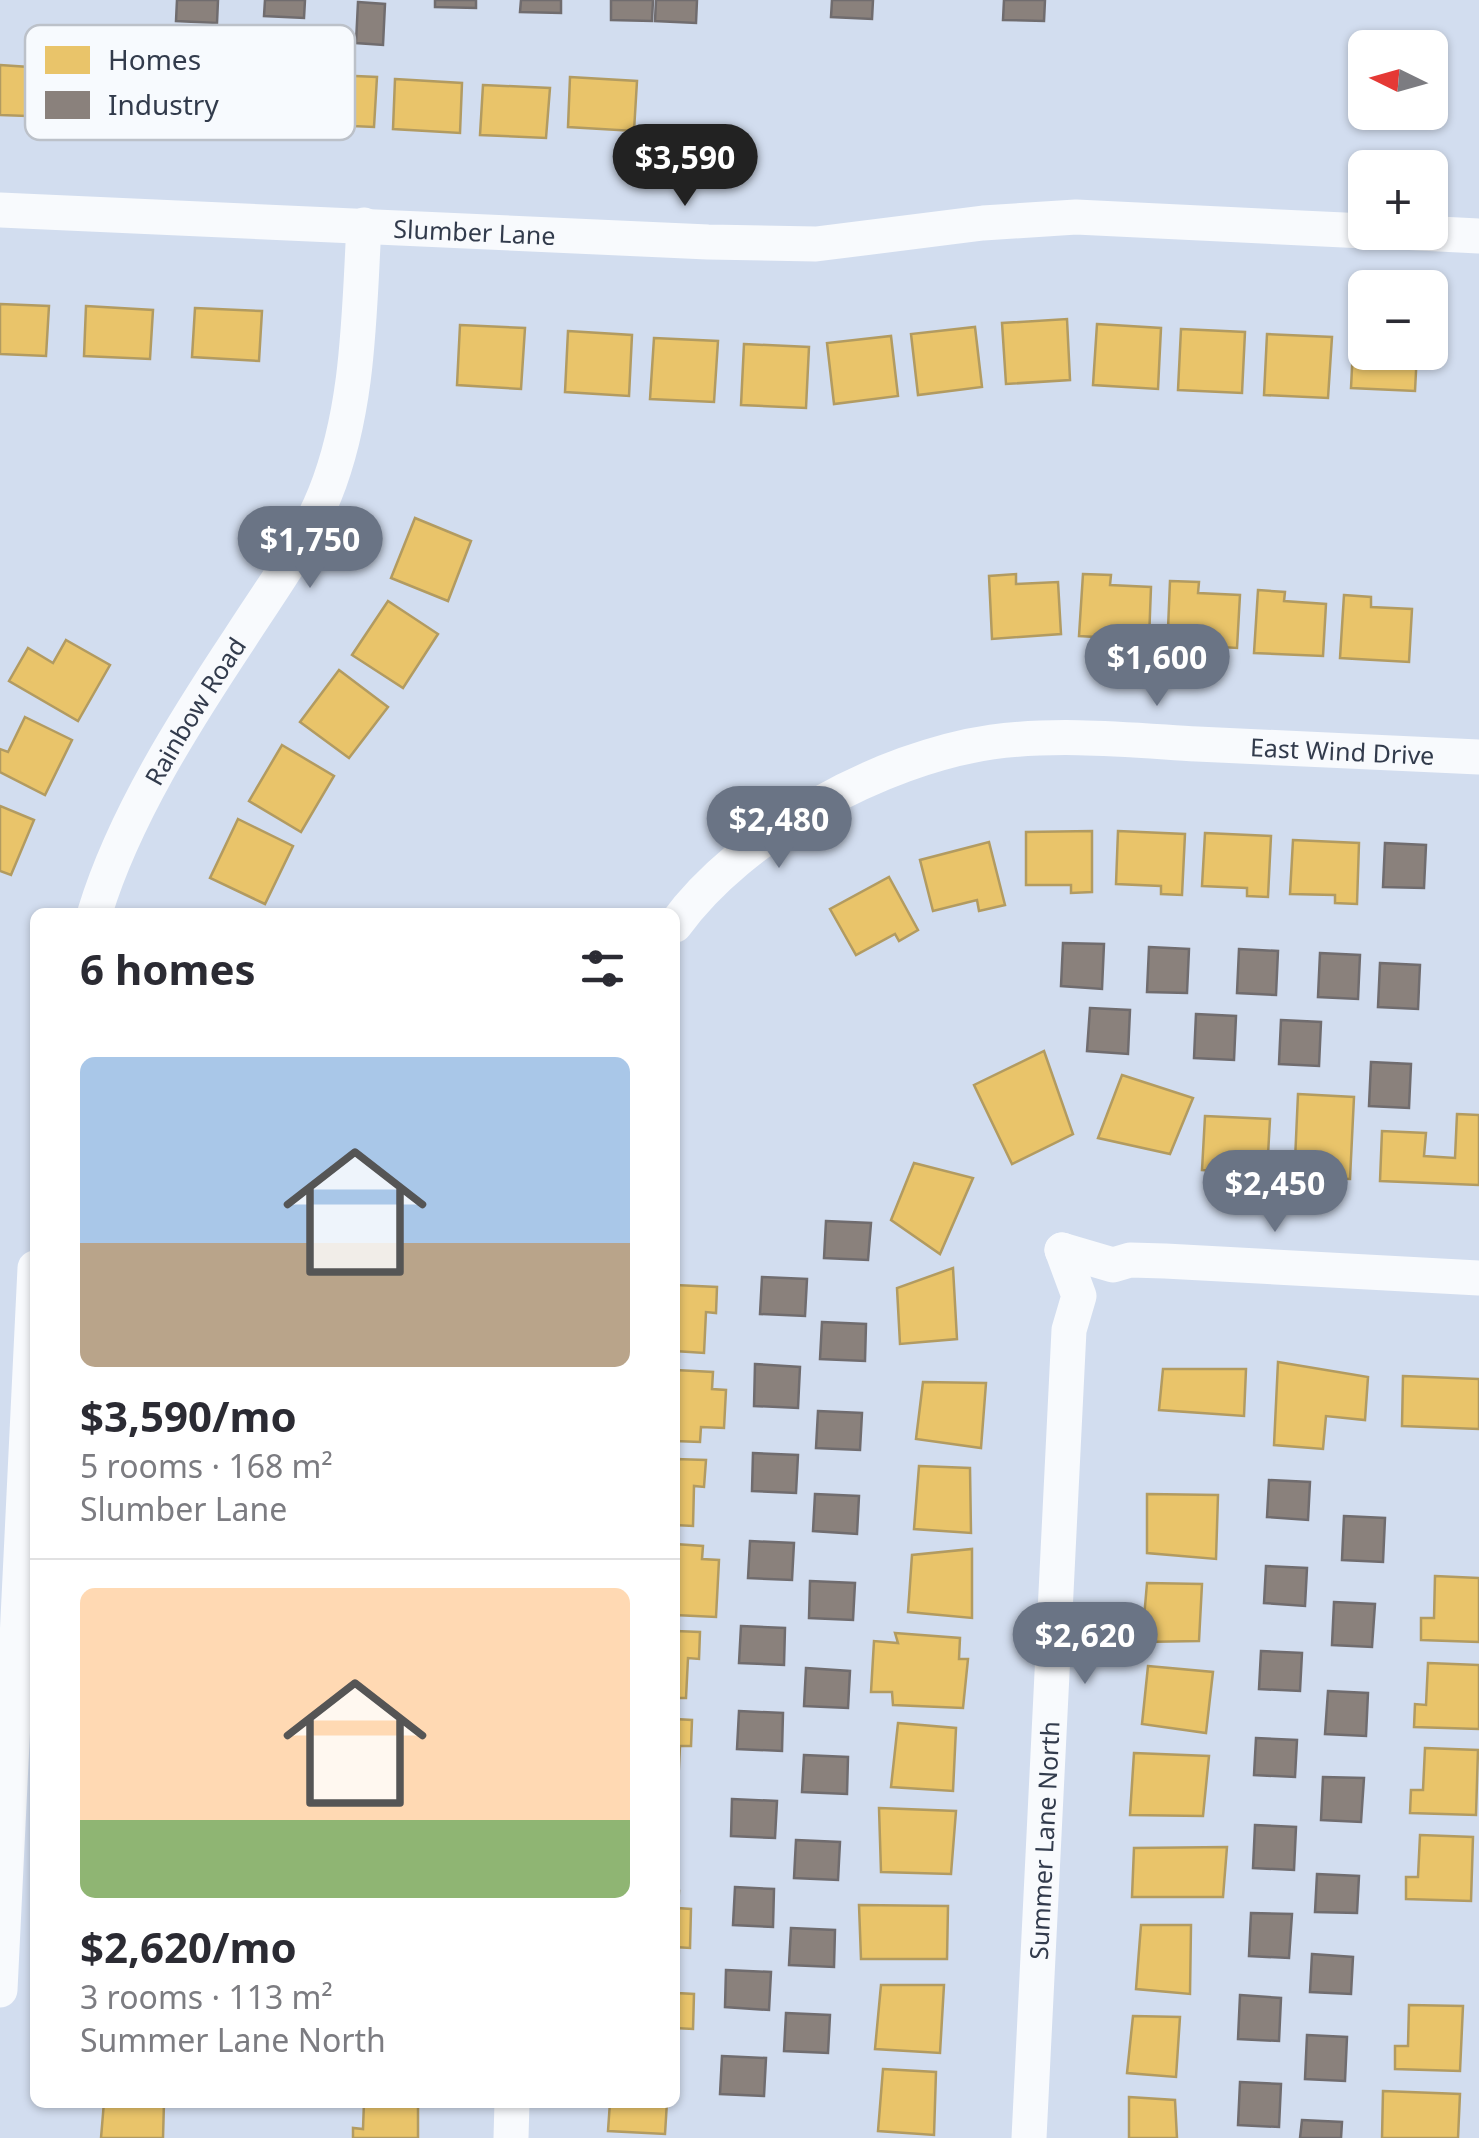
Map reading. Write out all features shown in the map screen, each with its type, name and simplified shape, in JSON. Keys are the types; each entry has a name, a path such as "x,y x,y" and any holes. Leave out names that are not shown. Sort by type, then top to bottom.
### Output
{"street":[{"name":"Slumber Lane","path":"0,210 816,244 983,223 1076,217 1348,230"},
{"name":"Rainbow Road","path":"97,908 153,777 302,544 326,493 344,434 355,374 364,225"},
{"path":"1448,234 1479,236"},
{"name":"East Wind Drive","path":"680,920 727,869 786,826 852,786 928,758 989,743 1059,737 1479,758"},
{"name":"Summer Lane North","path":"1029,2138 1070,1330 1079,1296 1062,1250 1113,1265 1130,1260 1164,1261 1479,1278"},
{"path":"0,1990 21,1820 30,1465"},
{"path":"510,2138 512,2108"}],"building: Homes":[{"path":"0,65 25,67 25,116 0,115"},
{"path":"355,76 377,77 374,127 355,126"},
{"path":"570,77 637,81 634,131 568,127"},
{"path":"395,79 462,83 460,133 393,129"},
{"path":"483,85 550,88 546,138 480,135"},
{"path":"0,304 49,306 46,356 0,354"},
{"path":"86,306 153,310 150,359 84,356"},
{"path":"195,308 262,311 259,361 192,357"},
{"path":"1067,319 1070,380 1006,384 1002,323"},
{"path":"1097,324 1161,328 1158,389 1093,385"},
{"path":"460,325 525,328 521,389 457,385"},
{"path":"975,327 982,387 918,395 911,334"},
{"path":"1181,329 1245,332 1242,393 1178,390"},
{"path":"568,331 632,335 629,396 565,392"},
{"path":"1267,334 1332,337 1328,398 1264,395"},
{"path":"891,336 898,396 834,404 827,343"},
{"path":"654,338 718,341 714,402 650,399"},
{"path":"744,344 809,347 806,408 741,405"},
{"path":"1352,370 1416,370 1415,391 1351,388"},
{"path":"415,518 471,541 448,601 391,578"},
{"path":"1016,574 1016,584 1058,582 1061,634 992,639 989,576"},
{"path":"1083,574 1111,575 1110,585 1151,587 1149,640 1079,636"},
{"path":"1170,581 1199,582 1198,593 1240,595 1237,648 1189,645 1189,655 1167,653"},
{"path":"1258,590 1285,592 1284,601 1326,604 1323,656 1254,653"},
{"path":"1344,595 1371,597 1371,607 1412,609 1409,662 1340,658"},
{"path":"388,601 438,634 403,688 352,655"},
{"path":"66,640 110,665 78,721 9,681 28,648 53,663"},
{"path":"339,670 388,707 349,758 300,722"},
{"path":"25,717 72,740 45,795 0,772 0,749 8,752"},
{"path":"282,745 334,776 301,832 249,801"},
{"path":"0,806 34,820 11,875 0,871"},
{"path":"238,819 293,846 265,904 210,878"},
{"path":"1092,831 1092,892 1071,893 1071,885 1026,885 1026,832"},
{"path":"1118,831 1185,834 1182,895 1161,894 1161,886 1116,884"},
{"path":"1205,833 1271,836 1268,897 1247,896 1247,888 1202,886"},
{"path":"1293,840 1359,843 1357,904 1335,903 1335,895 1290,894"},
{"path":"989,842 1005,905 979,911 977,900 933,911 920,860"},
{"path":"889,877 918,930 899,941 895,934 856,955 830,909"},
{"path":"1044,1051 1073,1134 1012,1164 974,1085"},
{"path":"1122,1075 1193,1098 1170,1154 1098,1138"},
{"path":"1298,1094 1354,1097 1350,1179 1294,1183"},
{"path":"1457,1114 1479,1115 1479,1185 1380,1181 1382,1131 1426,1133 1424,1156 1455,1158"},
{"path":"1205,1116 1270,1119 1267,1173 1202,1170"},
{"path":"914,1163 973,1178 940,1254 891,1220"},
{"path":"953,1268 957,1339 900,1344 897,1288"},
{"path":"680,1285 717,1287 716,1313 706,1312 704,1353 680,1351"},
{"path":"1278,1362 1368,1377 1365,1420 1326,1416 1323,1449 1274,1445"},
{"path":"1163,1369 1246,1369 1244,1416 1159,1410"},
{"path":"680,1370 713,1372 712,1389 726,1390 724,1428 701,1427 700,1442 680,1441"},
{"path":"1403,1376 1479,1379 1479,1429 1402,1426"},
{"path":"923,1382 986,1383 981,1448 916,1439"},
{"path":"680,1459 706,1460 704,1487 694,1486 693,1526 680,1525"},
{"path":"919,1466 970,1468 971,1533 914,1529"},
{"path":"1147,1494 1218,1495 1216,1559 1147,1553"},
{"path":"680,1544 703,1546 702,1559 719,1560 716,1617 680,1615"},
{"path":"972,1549 972,1618 908,1612 912,1555"},
{"path":"1435,1576 1479,1578 1479,1642 1421,1640 1421,1618 1434,1618"},
{"path":"1147,1583 1202,1584 1199,1641 1142,1642"},
{"path":"680,1631 700,1632 699,1659 688,1658 686,1698 680,1698"},
{"path":"895,1633 960,1638 959,1659 968,1659 963,1708 893,1705 892,1692 871,1692 874,1641 898,1643"},
{"path":"1428,1663 1479,1665 1479,1729 1414,1727 1415,1704 1426,1705"},
{"path":"1148,1666 1213,1672 1206,1733 1142,1724"},
{"path":"680,1719 692,1720 691,1746 680,1746"},
{"path":"898,1723 956,1728 953,1791 891,1787"},
{"path":"1425,1748 1478,1750 1476,1815 1410,1813 1411,1790 1423,1790"},
{"path":"1134,1753 1209,1756 1203,1816 1130,1815"},
{"path":"879,1808 956,1811 951,1874 881,1872"},
{"path":"1420,1835 1473,1837 1471,1901 1406,1899 1406,1877 1418,1877"},
{"path":"1227,1847 1223,1897 1132,1897 1134,1848"},
{"path":"859,1905 948,1906 947,1959 861,1959"},
{"path":"680,1908 691,1909 690,1948 680,1947"},
{"path":"1141,1925 1191,1925 1190,1994 1136,1989"},
{"path":"881,1985 944,1985 940,2053 875,2049"},
{"path":"680,1993 694,1994 693,2029 680,2028"},
{"path":"1409,2005 1463,2006 1460,2071 1395,2069 1395,2046 1408,2046"},
{"path":"1133,2016 1180,2017 1176,2077 1127,2073"},
{"path":"883,2069 936,2072 934,2135 878,2131"},
{"path":"1383,2091 1460,2094 1458,2138 1382,2138"},
{"path":"1129,2097 1175,2100 1177,2138 1129,2138"},
{"path":"104,2108 164,2108 163,2138 101,2138"},
{"path":"364,2108 418,2108 418,2138 353,2138 353,2128 363,2129"},
{"path":"610,2108 667,2108 665,2134 608,2131"}],"building: Industry":[{"path":"177,0 218,0 217,23 176,21"},
{"path":"265,0 305,0 304,18 264,16"},
{"path":"435,0 476,0 476,8 435,7"},
{"path":"521,0 561,0 561,13 520,12"},
{"path":"611,0 653,0 652,21 611,20"},
{"path":"656,0 697,0 696,23 655,21"},
{"path":"832,0 873,0 872,19 831,17"},
{"path":"1004,0 1045,0 1044,21 1003,20"},
{"path":"358,2 385,4 383,45 356,43"},
{"path":"1385,843 1426,845 1424,888 1383,887"},
{"path":"1063,943 1104,944 1102,989 1061,986"},
{"path":"1149,947 1189,949 1187,993 1147,992"},
{"path":"1239,949 1278,951 1276,995 1237,993"},
{"path":"1320,953 1360,955 1358,999 1318,997"},
{"path":"1380,963 1420,965 1418,1009 1378,1007"},
{"path":"1090,1008 1130,1010 1128,1054 1087,1051"},
{"path":"1196,1014 1236,1016 1234,1060 1194,1058"},
{"path":"1281,1020 1321,1022 1319,1066 1279,1064"},
{"path":"1371,1062 1411,1064 1409,1108 1369,1106"},
{"path":"826,1221 871,1223 868,1260 824,1258"},
{"path":"762,1277 807,1279 805,1316 760,1314"},
{"path":"822,1322 866,1324 865,1361 820,1359"},
{"path":"755,1364 800,1367 798,1408 754,1406"},
{"path":"818,1411 862,1413 860,1450 816,1448"},
{"path":"753,1453 798,1455 796,1493 752,1491"},
{"path":"1269,1480 1310,1482 1308,1520 1267,1517"},
{"path":"815,1494 859,1496 857,1534 813,1531"},
{"path":"1344,1516 1385,1518 1383,1562 1342,1560"},
{"path":"750,1541 794,1543 792,1580 748,1578"},
{"path":"1266,1566 1307,1568 1305,1606 1264,1603"},
{"path":"810,1581 855,1583 853,1620 809,1618"},
{"path":"1334,1602 1375,1604 1372,1647 1332,1645"},
{"path":"741,1626 785,1628 784,1665 739,1663"},
{"path":"1261,1651 1302,1653 1300,1691 1259,1689"},
{"path":"806,1668 850,1671 848,1708 804,1706"},
{"path":"1328,1691 1368,1693 1366,1736 1325,1734"},
{"path":"739,1711 783,1713 782,1751 737,1749"},
{"path":"1256,1738 1297,1740 1295,1777 1254,1775"},
{"path":"804,1755 848,1757 847,1794 802,1792"},
{"path":"1323,1777 1364,1778 1361,1822 1321,1820"},
{"path":"732,1799 777,1801 775,1838 731,1836"},
{"path":"1255,1825 1296,1827 1294,1870 1253,1868"},
{"path":"796,1840 840,1842 838,1880 794,1878"},
{"path":"1317,1874 1359,1876 1357,1913 1315,1912"},
{"path":"735,1887 774,1889 773,1927 733,1925"},
{"path":"1251,1913 1292,1914 1289,1958 1249,1956"},
{"path":"791,1928 835,1930 834,1967 789,1965"},
{"path":"1312,1954 1353,1957 1351,1994 1310,1992"},
{"path":"726,1970 771,1972 769,2010 725,2007"},
{"path":"1240,1995 1281,1998 1279,2041 1238,2039"},
{"path":"786,2013 830,2015 828,2053 784,2051"},
{"path":"1307,2035 1347,2037 1345,2081 1305,2079"},
{"path":"722,2056 766,2058 764,2096 720,2094"},
{"path":"1240,2082 1281,2084 1279,2127 1238,2125"},
{"path":"1302,2120 1342,2122 1341,2138 1300,2138"}]}
